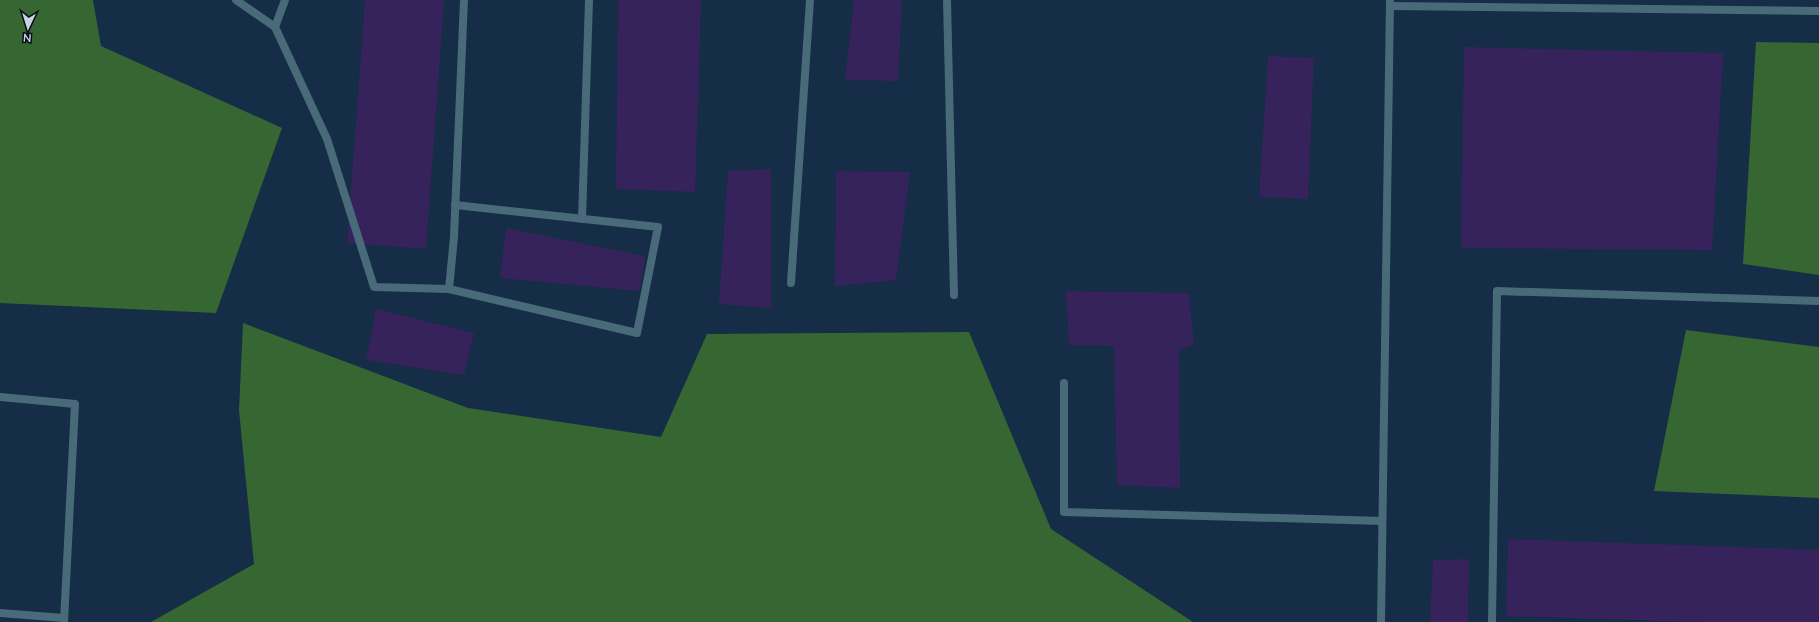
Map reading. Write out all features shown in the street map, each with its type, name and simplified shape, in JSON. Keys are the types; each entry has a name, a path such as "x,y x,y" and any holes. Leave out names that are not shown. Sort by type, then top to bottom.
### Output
{"street":[{"path":"236,0 275,27 327,139 374,287 449,289 637,333 658,227 455,205"},
{"path":"275,27 285,0"},
{"path":"449,289 455,205 464,0"},
{"path":"582,219 589,0"},
{"path":"791,283 810,0"},
{"path":"947,0 954,295"},
{"path":"1381,622 1390,3 1819,11"},
{"path":"1492,622 1497,291 1819,301"},
{"path":"1064,383 1064,512 1382,521"},
{"path":"0,397 75,404 64,620 0,613"}],"shaded area":[{"path":"0,0 1819,0 1819,622 0,622"}],"green space":[{"path":"0,0 93,0 101,46 282,128 216,313 0,303"},
{"path":"1756,42 1819,43 1819,275 1743,264"},
{"path":"243,323 468,408 661,437 707,334 969,332 1051,529 1193,622 151,622 254,564 239,410"},
{"path":"1686,330 1819,347 1819,498 1654,491"}],"building":[{"path":"365,0 444,0 426,249 347,243"},
{"path":"618,0 701,0 695,192 616,189"},
{"path":"854,0 902,0 898,81 845,80"},
{"path":"1464,47 1723,53 1712,250 1461,248"},
{"path":"1268,56 1314,58 1308,199 1259,197"},
{"path":"771,169 771,308 719,304 728,171"},
{"path":"836,171 910,172 896,280 835,286"},
{"path":"506,228 645,256 640,291 500,278"},
{"path":"1066,291 1189,293 1194,345 1179,350 1180,488 1117,485 1114,346 1069,345"},
{"path":"376,309 474,333 464,375 366,360"},
{"path":"1508,539 1819,550 1819,622 1698,622 1506,616"},
{"path":"1469,559 1468,622 1430,622 1433,560"}]}
